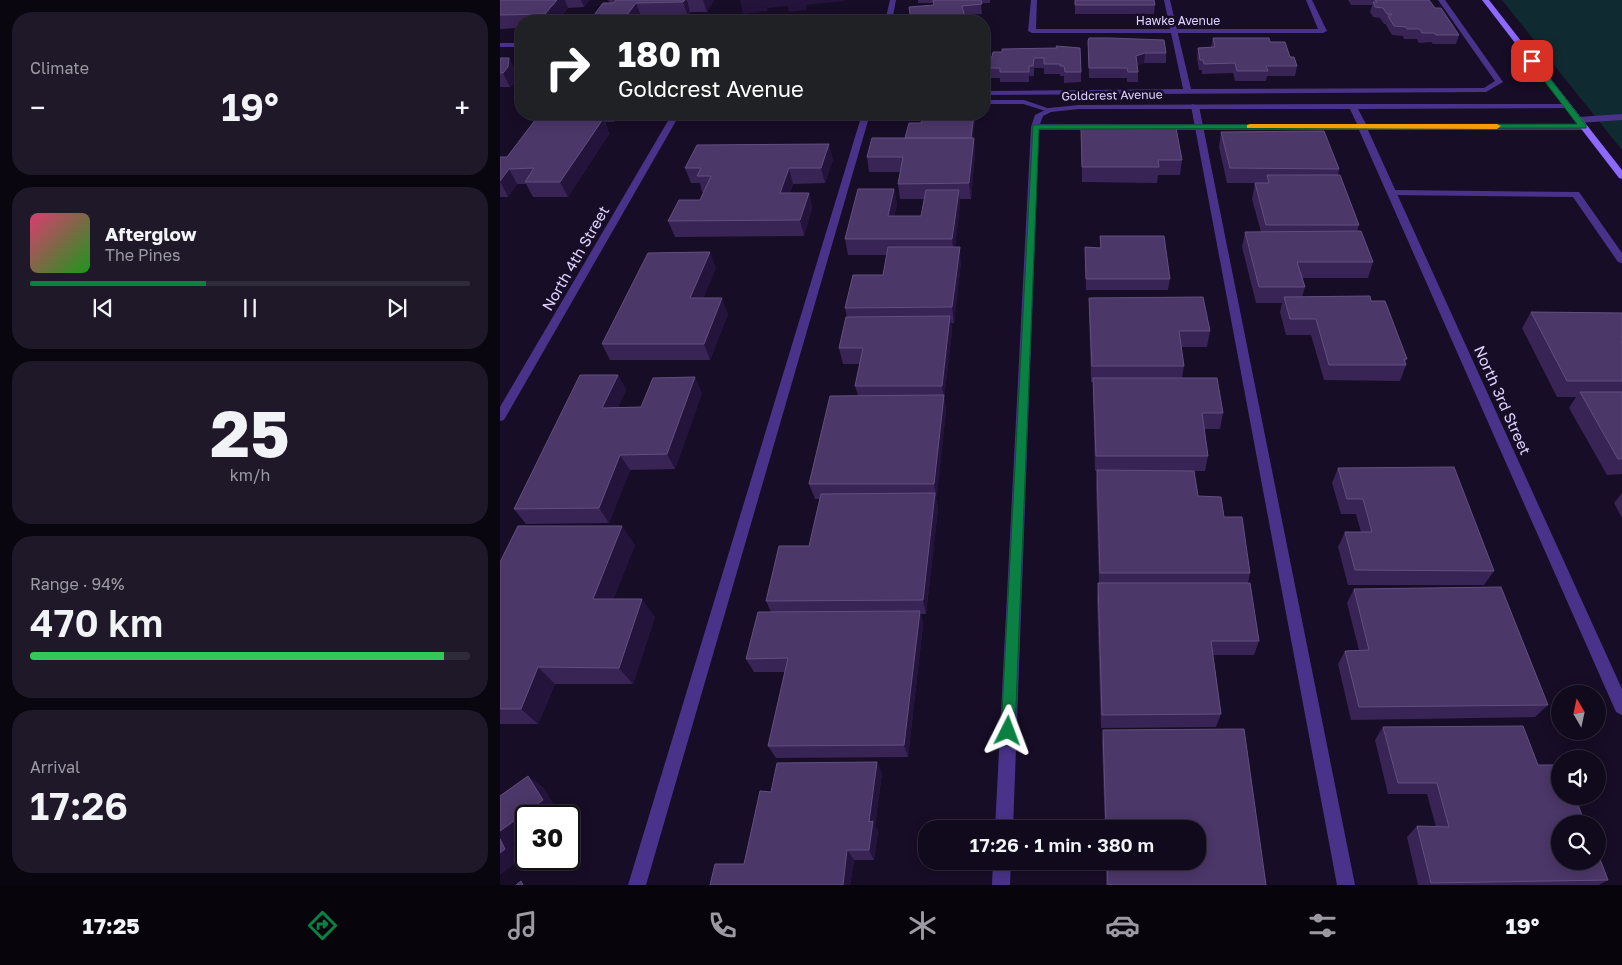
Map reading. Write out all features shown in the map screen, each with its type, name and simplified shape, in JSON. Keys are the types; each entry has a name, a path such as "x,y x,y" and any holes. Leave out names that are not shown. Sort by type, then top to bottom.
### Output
{"main road":[{"path":"1485,0 1622,176"}],"street":[{"path":"889,15 893,0"},
{"name":"Hawke Avenue","path":"1034,0 1032,31 1323,31 1309,0"},
{"path":"1167,0 1188,92"},
{"path":"990,93 1486,90 1499,82 1440,0"},
{"path":"500,45 515,45"},
{"path":"990,102 1024,102 1049,110"},
{"path":"1195,106 1346,885"},
{"name":"North 3rd Street","path":"1353,106 1622,707"},
{"name":"Goldcrest Avenue","path":"1035,127 1040,115 1049,110 1079,107 1568,106"},
{"path":"1004,820 1035,127 1580,123 1622,117"},
{"name":"North 4th Street","path":"500,416 673,120"},
{"path":"637,885 864,120"},
{"path":"1393,193 1576,194 1622,260"},
{"path":"1001,885 1002,870"}],"green space":[{"path":"1502,0 1622,0 1622,150"}],"building":[{"path":"500,0 557,0 545,14 500,15"},
{"path":"616,0 685,0 683,2 636,3 627,15 594,15 603,3 614,3"},
{"path":"933,0 981,0 982,4 962,6 964,15 910,15 909,7 934,5"},
{"path":"1075,0 1154,0 1155,5 1075,5"},
{"path":"1375,0 1429,0 1435,8 1441,8 1459,35 1436,35 1434,33 1422,33 1420,29 1394,26 1388,16 1392,14 1387,14 1383,8 1375,7 1373,2 1377,2"},
{"path":"1089,38 1164,40 1166,53 1145,53 1136,56 1138,72 1128,72 1127,68 1089,68"},
{"path":"1213,38 1269,38 1270,42 1285,42 1290,57 1294,57 1297,66 1266,66 1268,71 1237,71 1235,63 1204,64 1203,60 1200,60 1198,48 1215,47"},
{"path":"1056,46 1080,48 1081,72 1065,72 1064,66 1060,66 1060,64 1044,64 1044,58 1034,58 1033,66 1029,66 1029,72 1000,72 1000,68 990,68 990,57 992,57 993,52 1002,52 1002,49 1057,48"},
{"path":"500,58 509,58 508,67 503,73 500,73"},
{"path":"535,120 602,120 560,182 525,182 534,168 509,169 500,181 500,157 507,157"},
{"path":"922,120 973,120 971,138 905,138 909,123 921,123"},
{"path":"1081,128 1176,128 1182,160 1158,160 1159,167 1082,167"},
{"path":"1324,131 1339,169 1230,168 1221,132"},
{"path":"872,138 974,138 969,183 898,184 903,157 867,157"},
{"path":"829,144 821,168 789,168 780,193 809,193 800,220 668,221 679,200 700,200 711,176 697,176 701,168 685,168 697,145"},
{"path":"1267,175 1340,175 1359,225 1266,225 1255,183 1269,183"},
{"path":"858,189 894,189 888,216 921,216 926,190 959,190 952,239 845,239"},
{"path":"1361,231 1373,262 1297,262 1305,287 1259,287 1245,232"},
{"path":"1100,236 1164,236 1170,279 1086,279 1085,247 1101,248"},
{"path":"888,247 960,247 952,307 845,308 853,275 883,275"},
{"path":"710,252 690,298 722,298 704,344 602,344 648,253"},
{"path":"1370,296 1371,301 1385,301 1407,359 1404,359 1406,365 1329,365 1316,319 1290,319 1284,297"},
{"path":"1203,297 1210,331 1179,331 1184,366 1092,366 1089,298"},
{"path":"1531,312 1622,313 1622,381 1567,381"},
{"path":"950,316 942,386 855,386 863,348 839,348 846,317"},
{"path":"580,375 618,375 602,408 641,407 653,378 695,377 667,454 620,455 599,508 514,509"},
{"path":"1093,378 1217,378 1223,413 1202,413 1208,456 1096,456"},
{"path":"1580,392 1622,392 1622,459 1618,459"},
{"path":"944,395 934,484 809,484 830,396"},
{"path":"1454,467 1494,571 1355,570 1345,532 1372,532 1363,499 1347,499 1338,468"},
{"path":"1097,470 1194,471 1198,496 1221,497 1224,517 1242,517 1250,573 1100,573"},
{"path":"935,493 923,600 766,601 779,546 809,546 821,494"},
{"path":"518,526 622,526 593,599 642,599 619,668 538,667 521,709 500,709 500,562"},
{"path":"1098,583 1250,583 1259,641 1211,641 1221,714 1102,715"},
{"path":"1501,587 1548,705 1359,707 1345,651 1369,650 1354,589"},
{"path":"920,611 904,745 768,746 788,658 746,659 758,612"},
{"path":"1523,726 1538,765 1551,765 1551,805 1578,805 1582,815 1551,815 1551,870 1604,870 1608,880 1431,883 1417,826 1449,827 1437,783 1398,783 1383,727"},
{"path":"1244,729 1266,885 1108,885 1107,870 1206,870 1206,820 1106,820 1103,730"},
{"path":"877,762 869,822 873,821 869,850 847,850 843,885 710,885 715,864 744,864 760,791 771,792 777,763"},
{"path":"528,776 543,800 536,805 515,805 515,820 500,831 500,796"},
{"path":"500,839 505,849 500,853"}],"slow traffic":[{"path":"1250,126 1497,126"}],"route":[{"path":"1008,731 1035,127 1583,126 1532,61"}]}
